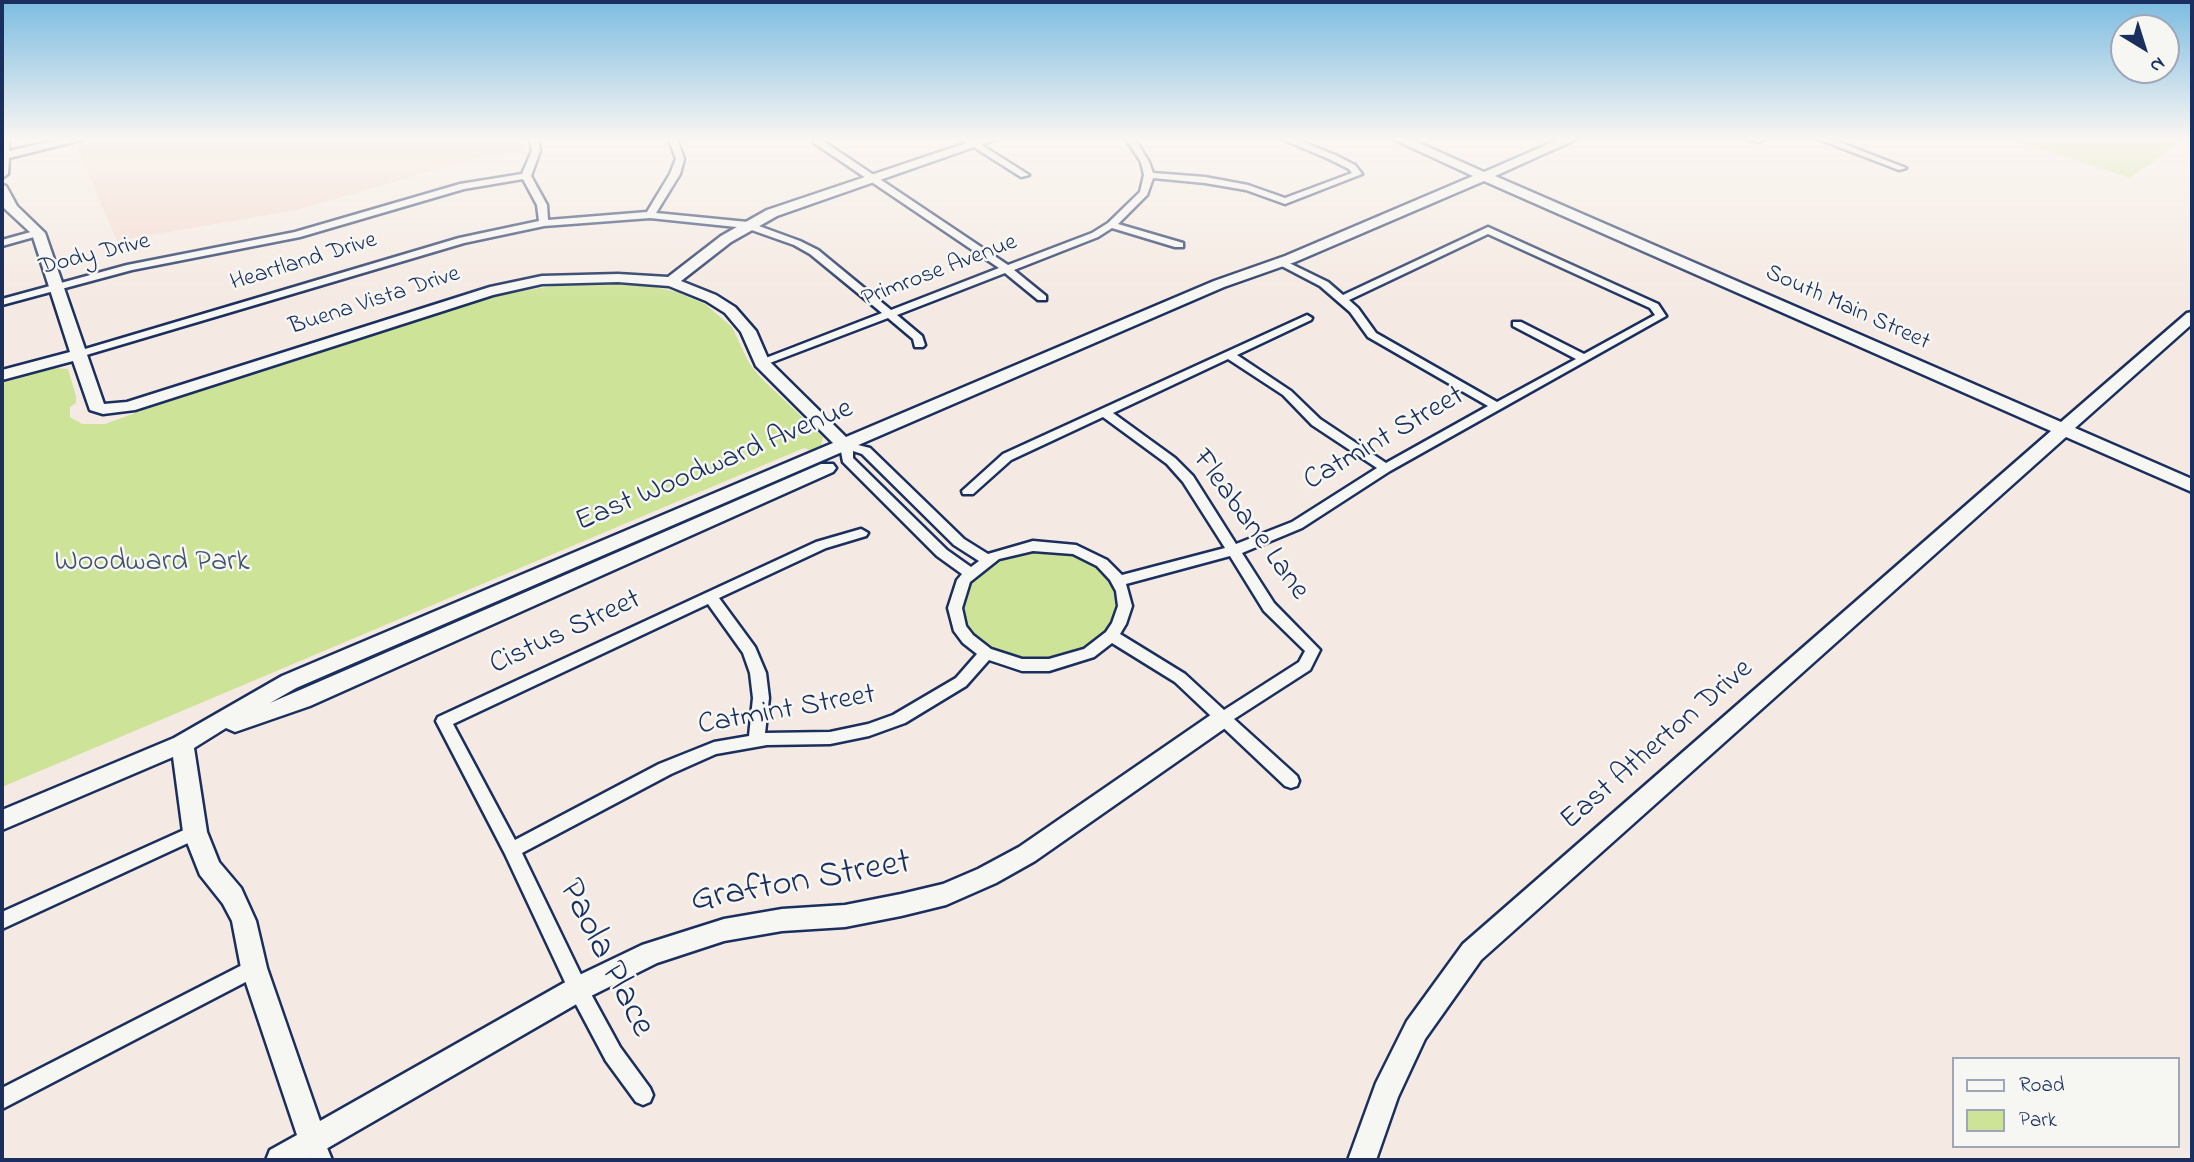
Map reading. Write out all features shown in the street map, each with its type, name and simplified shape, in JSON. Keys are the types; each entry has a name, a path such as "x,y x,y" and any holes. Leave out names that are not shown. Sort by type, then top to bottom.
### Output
{"street":[{"name":"Dody Drive","path":"2,302 131,267 297,235 439,193"},
{"path":"536,193 542,205 544,223"},
{"path":"650,215 663,193"},
{"path":"671,282 748,225 791,206 830,193"},
{"path":"894,193 1008,270 1042,298"},
{"name":"Primrose Avenue","path":"762,363 1095,235 1111,225 1144,193"},
{"path":"1263,193 1285,201 1306,193"},
{"name":"East Woodward Avenue","path":"2,820 182,743 289,682 853,452 1235,290 1281,263 1443,193"},
{"name":"South Main Street","path":"1522,193 2192,485"},
{"name":"Buena Vista Drive","path":"2,194 11,208 38,233 96,407 118,408 519,284 589,276 671,282 711,298 730,310 748,331 762,363 853,452 959,542 987,560"},
{"name":"Heartland Drive","path":"2,375 462,240 544,223 650,215 748,225 814,252 918,338 919,345"},
{"path":"1111,225 1178,246"},
{"name":"Catmint Street","path":"1118,581 1233,551 1297,525 1386,468 1661,316 1661,311 1498,232 1488,230 1342,299"},
{"path":"2,243 38,233"},
{"path":"1281,263 1324,284 1342,299 1372,335 1498,407"},
{"name":"East Atherton Drive","path":"1362,1160 1386,1093 1416,1030 1472,952 2192,316"},
{"path":"968,491 1007,457 1307,318"},
{"path":"1517,324 1585,359"},
{"path":"1229,354 1287,393 1316,422 1386,468"},
{"name":"Fleabane Lane","path":"1104,412 1171,461 1188,478 1269,607 1313,650"},
{"name":"Buena Vista Drive","path":"853,452 942,553 971,574"},
{"name":"Cistus Street","path":"444,721 821,545 861,533"},
{"path":"1056,546 1091,556 1102,563 1118,581 1125,606 1119,624 1111,636 1088,653 1049,665 1022,664 986,653 968,639 960,627 955,608 964,580 987,560 1014,549 1056,546"},
{"path":"710,596 750,651 758,673 761,698 756,741"},
{"path":"1111,636 1180,678 1291,781"},
{"name":"Grafton Street","path":"280,1160 318,1150 578,989 651,953 724,930 782,920 845,916 946,894 987,876 1027,854 1223,718 1306,666 1313,650"},
{"name":"Catmint Street","path":"512,850 665,769 714,748 756,741 830,738 889,723 934,701 961,682 986,653"},
{"name":"Paola Place","path":"444,721 512,850 578,989 613,1054 643,1095"},
{"path":"182,743 195,832 209,868 232,896 244,921 254,968 301,1114 318,1150"},
{"path":"2,921 195,832"},
{"path":"2,1099 254,968"}],"shaded area":[{"path":"97,193 355,193 297,210 117,241"}],"green space":[{"name":"Woodward Park","path":"575,282 646,285 677,292 705,304 732,327 749,363 760,377 823,437 821,447 812,451 804,448 2,787 2,383 53,368 68,369 76,396 76,403 70,407 70,417 82,424 105,424 210,386 487,297"},
{"path":"1053,551 1077,557 1094,566 1113,587 1116,612 1105,633 1078,652 1037,660 1016,658 982,644 969,631 962,607 966,589 975,577 987,567 1012,555"}]}
